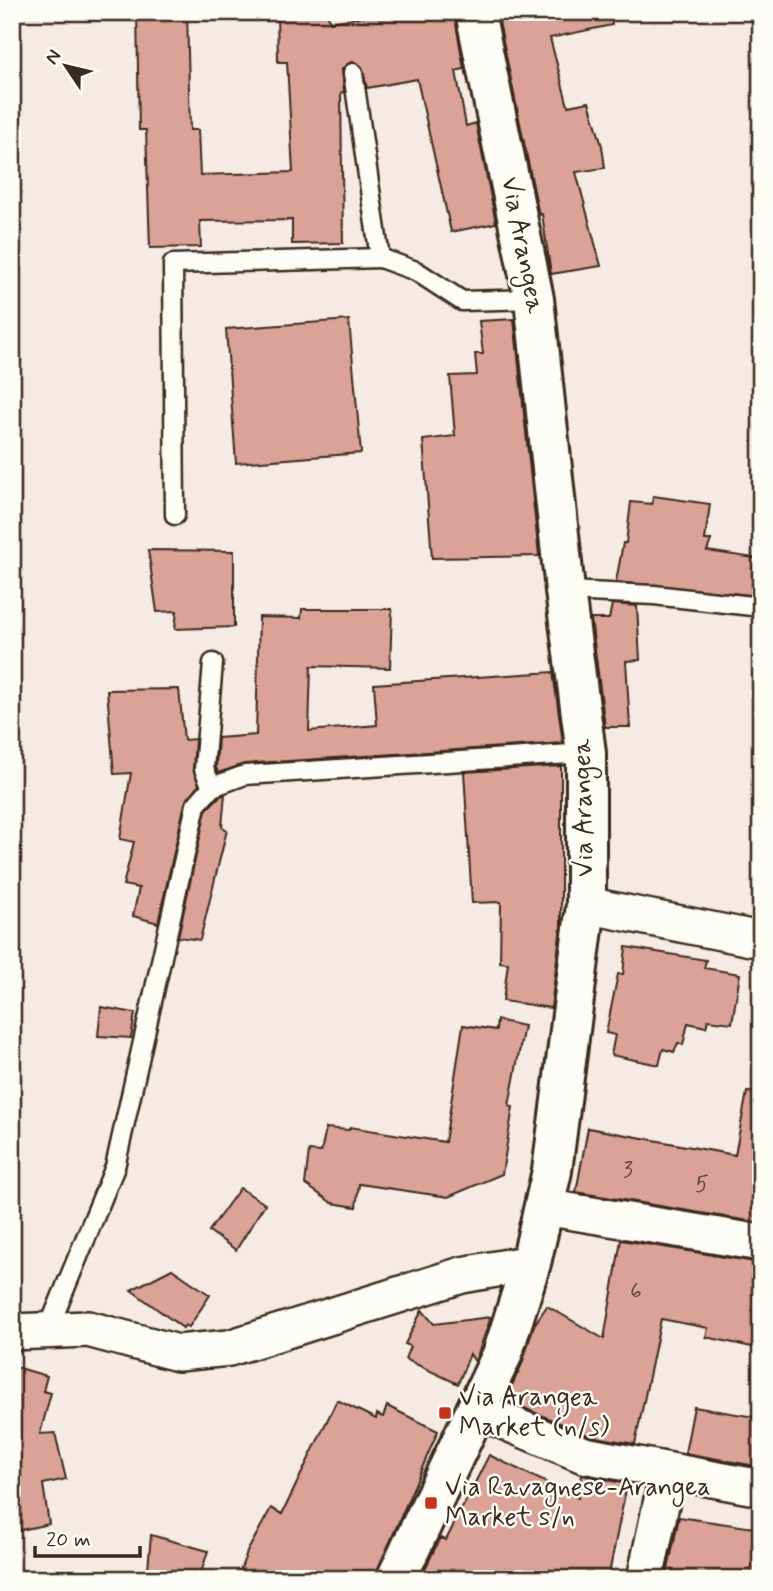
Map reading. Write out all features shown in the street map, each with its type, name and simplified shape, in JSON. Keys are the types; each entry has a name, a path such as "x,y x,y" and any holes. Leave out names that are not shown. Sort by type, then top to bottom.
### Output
{"street":[{"name":"Via Arangea","path":"396,1579 502,1355 531,1263 552,1171 586,905 586,753 565,591 534,299 475,12"},
{"path":"586,905 761,940"},
{"path":"544,1207 761,1243"},
{"path":"12,1332 88,1329 178,1353 229,1348 462,1275 531,1263"},
{"path":"477,1410 584,1455 761,1488"},
{"path":"645,1579 668,1472"}],"lane":[{"path":"353,73 380,258"},
{"path":"175,515 173,264 380,258 416,271 463,301 534,299"},
{"path":"565,591 654,595 761,607"},
{"path":"212,787 204,769 213,663"},
{"path":"47,1332 116,1167 196,805 212,787 245,775 586,753"}],"building":[{"path":"137,12 187,12 190,130 198,130 200,175 293,172 287,62 278,62 277,12 327,12 330,22 393,12 454,12 464,69 456,71 466,126 476,123 496,223 451,232 417,79 367,88 362,67 352,62 342,69 343,243 292,244 292,220 200,221 201,247 150,248 146,130 139,130"},
{"path":"497,12 611,12 612,25 550,38 568,106 589,102 602,146 605,168 576,172 601,266 551,274 542,214 539,215"},
{"path":"514,319 539,556 432,558 423,440 455,436 450,376 477,375 475,354 483,354 479,321"},
{"path":"349,320 361,453 236,463 226,329"},
{"path":"653,496 710,504 705,540 711,540 707,551 761,559 761,596 616,582 623,543 626,543 631,502 652,504"},
{"path":"148,550 234,551 234,627 175,629 177,611 157,612"},
{"path":"612,604 637,606 640,660 626,661 630,727 605,727 591,619 609,619"},
{"path":"302,609 392,609 390,668 311,666 309,731 377,725 374,684 553,672 563,743 244,764 218,773 218,738 256,735 259,617 301,618"},
{"path":"179,689 184,740 195,739 193,769 199,785 185,803 158,923 133,916 139,888 123,885 134,842 120,839 131,773 114,774 107,690"},
{"path":"561,766 561,926 551,1008 503,1001 508,963 500,962 501,902 472,903 464,772"},
{"path":"225,794 222,827 227,830 200,940 178,937 206,810"},
{"path":"626,947 706,960 704,968 740,974 732,1023 708,1020 706,1027 688,1023 683,1045 678,1043 674,1052 663,1049 659,1065 611,1055 615,1035 606,1033 618,974 623,974"},
{"path":"101,1007 135,1013 131,1038 98,1036"},
{"path":"497,1020 524,1026 509,1106 513,1107 502,1174 448,1197 359,1184 356,1207 332,1203 305,1184 309,1151 321,1152 326,1128 349,1130 350,1127 445,1142 463,1025 496,1030"},
{"path":"747,1092 761,1093 761,1223 576,1192 588,1128 735,1155"},
{"path":"240,1188 265,1204 236,1250 209,1231"},
{"path":"621,1240 761,1263 761,1349 706,1337 708,1328 661,1319 635,1444 590,1436 505,1400 522,1364 534,1325 547,1306 604,1339"},
{"path":"172,1269 210,1295 189,1327 185,1325 183,1328 131,1290"},
{"path":"422,1310 434,1324 491,1317 475,1362 470,1354 458,1384 405,1359 410,1346 405,1344"},
{"path":"12,1366 47,1376 43,1391 51,1393 40,1434 55,1433 66,1479 43,1484 49,1524 12,1532"},
{"path":"337,1400 376,1419 377,1414 383,1417 387,1406 438,1431 374,1579 237,1579 247,1552 271,1508 282,1514"},
{"path":"694,1407 761,1418 761,1467 685,1453"},
{"path":"489,1455 578,1498 582,1475 627,1484 608,1579 420,1579 440,1538 446,1540"},
{"path":"679,1517 761,1529 761,1579 666,1579"},
{"path":"151,1535 208,1551 199,1579 183,1579 148,1569"}],"place":[{"name":"Via Arangea Market (n/s)","path":"445,1413"},
{"name":"Via Ravagnese-Arangea Market s/n","path":"431,1503"}]}
